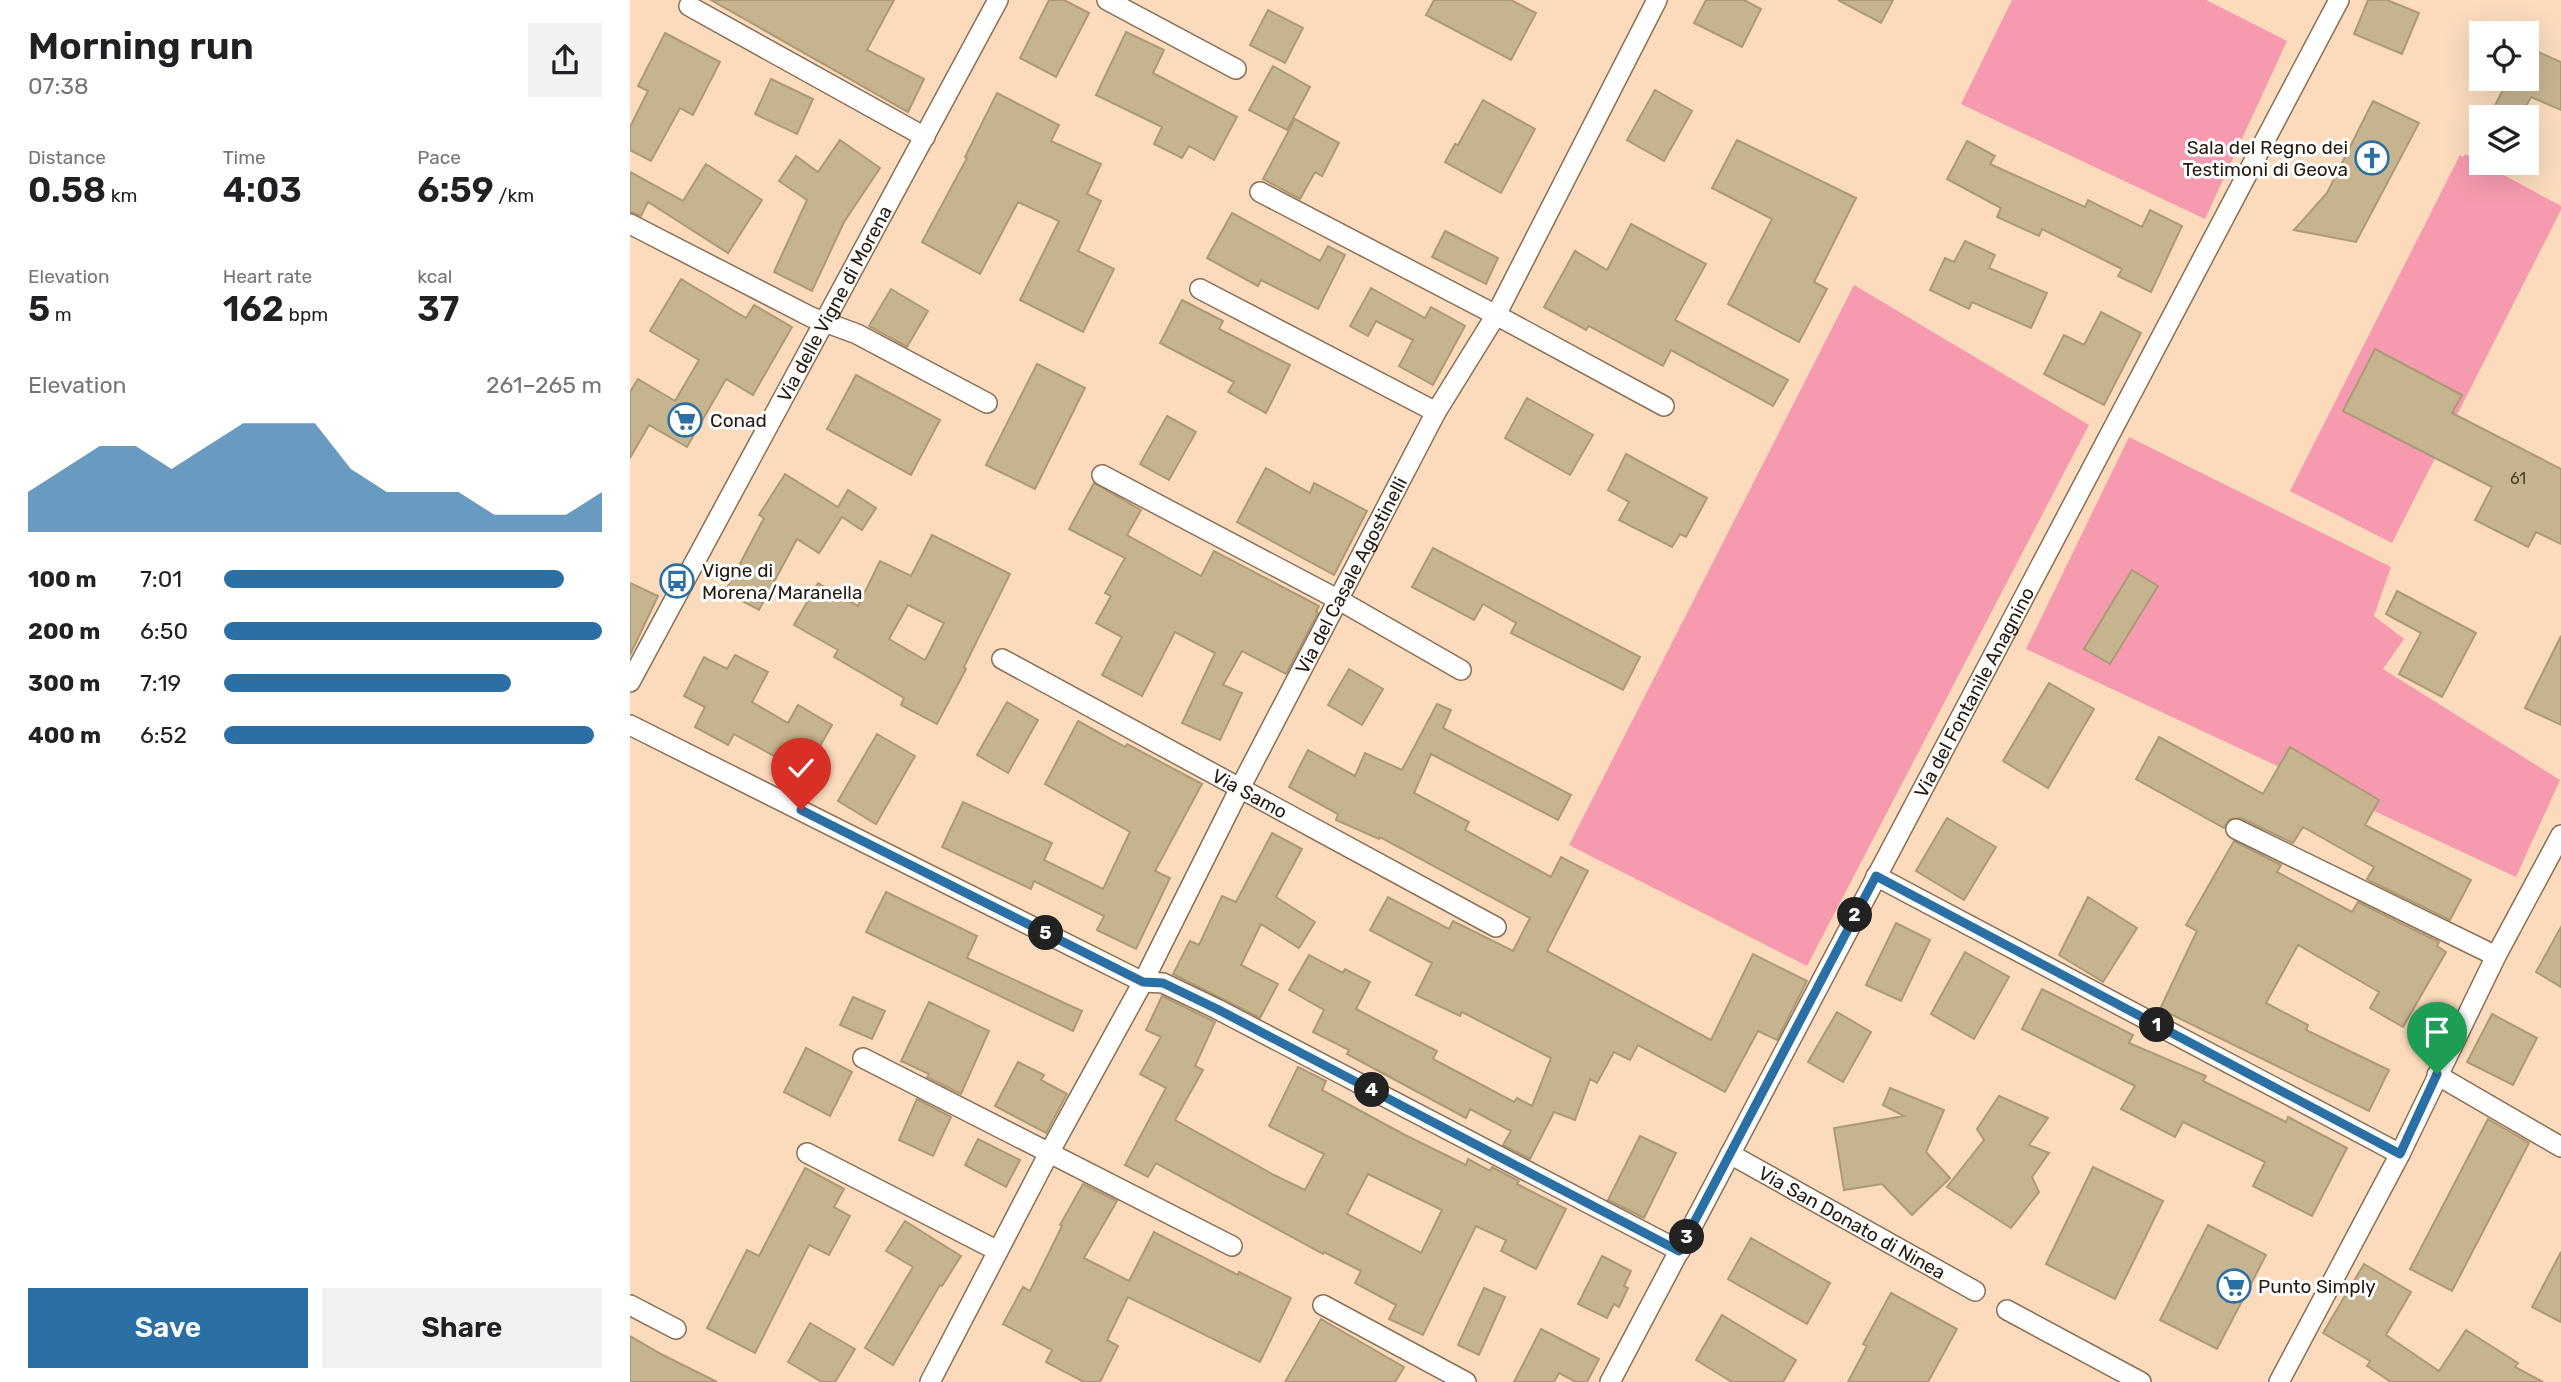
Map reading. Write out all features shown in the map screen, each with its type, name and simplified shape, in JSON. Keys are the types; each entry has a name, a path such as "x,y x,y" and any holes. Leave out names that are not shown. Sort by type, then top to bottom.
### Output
{"street":[{"name":"Via delle Vigne di Morena","path":"630,682 999,0"},
{"path":"1107,0 1236,69"},
{"name":"Via del Casale Agostinelli","path":"930,1382 1049,1153 1143,982 1240,788 1436,412 1496,315 1657,0"},
{"name":"Via del Fontanile Anagnino","path":"1610,1382 2339,0"},
{"path":"689,6 925,137"},
{"path":"1260,192 1496,315 1664,407"},
{"path":"630,224 803,313 867,339 987,403"},
{"path":"1200,289 1436,412"},
{"path":"1102,475 1339,600 1461,670"},
{"name":"Via Samo","path":"1002,659 1496,928"},
{"path":"630,725 1143,982 1163,983 1217,1009 1679,1251"},
{"path":"2236,829 2496,956"},
{"path":"2279,1382 2400,1154 2496,956 2561,835"},
{"path":"1876,876 2400,1154"},
{"path":"863,1058 1232,1246"},
{"path":"2437,1074 2561,1147"},
{"path":"807,1153 998,1251"},
{"name":"Via San Donato di Ninea","path":"1730,1154 1975,1291"},
{"path":"630,1305 676,1329"},
{"path":"1323,1305 1466,1382"},
{"path":"2007,1310 2141,1382"}],"shaded area":[{"path":"2012,0 2206,0 2287,41 2205,219 1961,104"},
{"path":"2465,154 2469,156 2469,175 2504,175 2561,206 2561,210 2392,543 2290,491 2460,155 2463,157"},
{"path":"1854,285 2089,425 1807,966 1569,845"},
{"path":"2129,437 2391,567 2374,616 2404,639 2383,669 2560,780 2516,877 2026,649"}],"building":[{"path":"711,0 894,0 867,50 924,79 908,112"},
{"path":"1049,0 1064,0 1089,13 1056,77 1020,58"},
{"path":"1434,0 1511,0 1536,13 1511,60 1426,15"},
{"path":"1706,0 1744,0 1761,9 1742,47 1694,23"},
{"path":"1838,0 1893,0 1881,23"},
{"path":"2368,0 2387,0 2419,13 2402,54 2354,34"},
{"path":"1268,10 1303,28 1285,63 1250,45"},
{"path":"1126,32 1164,50 1153,73 1237,117 1214,160 1189,146 1182,158 1154,144 1162,127 1096,95"},
{"path":"665,33 720,62 693,115 680,108 651,161 630,150 630,127 648,91 638,86"},
{"path":"2539,52 2561,62 2561,110 2531,97 2527,105 2495,105 2502,91 2539,91"},
{"path":"1273,66 1310,87 1287,130 1249,110"},
{"path":"771,79 813,99 797,134 755,114"},
{"path":"1655,90 1692,111 1664,161 1627,140"},
{"path":"997,93 1059,125 1051,141 1101,164 1087,194 1101,201 1078,251 1114,269 1083,332 1020,300 1059,221 1018,202 980,274 922,242 967,158 965,157"},
{"path":"1483,100 1535,129 1501,193 1445,162 1455,144 1458,145"},
{"name":"Sala del Regno dei Testimoni di Geova","path":"2373,101 2419,123 2356,242 2294,230 2327,193"},
{"path":"1295,119 1339,143 1322,176 1315,172 1300,199 1263,179"},
{"path":"840,140 880,168 844,222 812,291 774,272 807,200 779,181 796,156 818,172"},
{"path":"1737,140 1856,198 1814,282 1827,289 1799,342 1728,304 1772,219 1712,188"},
{"path":"1967,141 1995,156 1990,164 2085,207 2088,200 2142,227 2150,210 2182,226 2151,292 2118,276 2122,269 2042,229 2039,236 1997,217 2001,208 1947,179"},
{"path":"706,164 762,200 728,253 648,202 641,216 630,212 630,172 683,201"},
{"path":"1232,213 1320,261 1328,246 1345,255 1318,309 1261,280 1258,286 1207,258"},
{"path":"1631,224 1706,264 1675,320 1788,380 1773,406 1671,350 1663,366 1589,326 1586,330 1544,307 1575,251 1607,270"},
{"path":"1445,231 1498,258 1486,284 1432,257"},
{"path":"1965,241 1995,255 1989,268 2047,293 2031,328 1972,302 1969,309 1930,290 1945,258 1954,262"},
{"path":"681,279 746,318 754,305 792,327 753,395 726,379 687,447 649,425 630,458 630,392 638,379 675,401 699,360 650,331"},
{"path":"1371,288 1425,318 1431,307 1465,326 1433,385 1399,366 1413,340 1376,321 1368,336 1350,326"},
{"path":"891,289 928,311 907,347 869,326"},
{"path":"1182,300 1223,321 1219,329 1290,365 1266,413 1228,392 1234,382 1160,343"},
{"path":"2101,312 2141,333 2104,405 2044,374 2064,335 2084,345"},
{"path":"2375,349 2462,395 2452,413 2561,469 2561,544 2536,532 2528,547 2475,520 2492,487 2343,411"},
{"path":"1037,364 1085,388 1035,489 986,465"},
{"path":"856,375 940,420 911,475 827,429"},
{"path":"1527,398 1593,435 1570,475 1505,438"},
{"path":"1167,416 1196,432 1169,480 1140,464"},
{"path":"1626,454 1707,498 1686,537 1680,534 1672,547 1619,520 1629,502 1608,490"},
{"path":"1266,468 1310,493 1314,483 1367,511 1334,575 1237,522"},
{"path":"785,474 838,507 848,490 876,508 862,530 842,517 819,553 797,539 759,610 725,592 764,518 759,515"},
{"path":"1094,483 1141,510 1127,535 1201,576 1214,551 1319,606 1316,612 1318,613 1286,674 1242,651 1223,685 1242,693 1220,740 1182,723 1215,653 1175,632 1142,696 1102,675 1122,637 1096,623 1111,596 1105,593 1125,558 1069,529"},
{"path":"932,535 1010,574 937,724 901,705 904,698 834,657 838,650 794,625 818,583 858,606 880,561 911,576","holes":["908,605 944,623 925,660 889,639"]},
{"path":"1433,548 1640,657 1623,690 1511,633 1516,623 1483,604 1474,620 1412,587"},
{"path":"2132,570 2158,586 2110,664 2084,649"},
{"path":"630,583 658,596 630,655"},
{"path":"2397,591 2476,633 2442,697 2399,674 2421,633 2386,614"},
{"path":"2561,636 2561,725 2525,708"},
{"path":"735,655 768,672 752,702 788,723 798,705 832,725 808,767 789,755 785,762 734,734 728,745 695,727 705,707 684,696 704,657 727,669"},
{"path":"1349,669 1383,689 1362,725 1328,705"},
{"path":"2049,683 2094,709 2048,788 2003,761"},
{"path":"1007,702 1038,720 1008,773 977,755"},
{"path":"1437,704 1451,710 1443,728 1571,795 1558,820 1431,754 1414,793 1469,822 1465,830 1551,877 1561,857 1588,871 1547,951 1711,1040 1753,954 1807,981 1777,1040 1758,1031 1725,1092 1638,1045 1630,1060 1614,1052 1597,1083 1590,1079 1575,1120 1554,1112 1530,1159 1503,1145 1511,1131 1470,1109 1466,1118 1347,1054 1349,1050 1313,1032 1324,1010 1289,990 1309,955 1343,973 1345,969 1370,982 1356,1009 1437,1051 1433,1059 1514,1102 1517,1098 1532,1106 1551,1058 1462,1012 1460,1016 1416,995 1432,963 1370,930 1388,897 1449,929 1453,921 1513,951 1530,918 1380,837 1379,839 1336,820 1338,814 1289,787 1308,750 1355,776 1365,753 1402,770"},
{"path":"1078,721 1202,784 1155,871 1170,878 1136,949 1097,930 1104,916 1034,881 1031,889 942,847 963,802 1052,843 1044,860 1103,889 1130,832 1045,784"},
{"path":"877,734 915,756 876,824 838,801"},
{"path":"2159,737 2263,794 2290,747 2379,800 2365,825 2471,880 2450,920 2370,881 2367,879 2374,867 2303,827 2293,843 2241,818 2230,819 2224,828 2136,779"},
{"path":"1947,818 1996,847 1964,900 1916,871"},
{"path":"1272,833 1302,849 1276,897 1315,922 1299,948 1261,924 1241,965 1278,984 1260,1018 1173,974 1190,941 1199,945 1222,896 1236,902"},
{"path":"2234,841 2281,865 2277,872 2352,912 2358,902 2439,942 2437,946 2446,952 2403,1027 2370,1008 2379,992 2298,945 2266,1003 2308,1025 2306,1030 2389,1070 2369,1111 2160,1009 2197,931 2186,925"},
{"path":"886,892 977,936 967,958 1082,1011 1073,1031 866,932"},
{"path":"2088,897 2137,928 2103,982 2059,955"},
{"path":"1896,923 1930,940 1901,1001 1866,985"},
{"path":"2561,927 2561,987 2536,972"},
{"path":"1965,952 2009,977 1974,1039 1931,1014"},
{"path":"2042,989 2133,1035 2129,1043 2206,1076 2203,1081 2286,1122 2288,1117 2347,1148 2312,1216 2253,1186 2265,1162 2183,1122 2175,1137 2121,1109 2135,1086 2022,1029"},
{"path":"1162,996 1215,1022 1195,1066 1203,1070 1175,1120 1305,1190 1324,1154 1269,1126 1298,1067 1326,1081 1322,1090 1405,1135 1466,1165 1468,1159 1490,1171 1492,1167 1519,1181 1517,1184 1566,1209 1536,1269 1501,1251 1506,1240 1476,1226 1423,1335 1389,1319 1396,1305 1355,1283 1361,1271 1324,1252 1323,1254 1156,1163 1148,1177 1125,1165 1166,1088 1140,1074 1161,1037 1146,1030","holes":["1368,1174 1442,1210 1421,1253 1347,1214"]},
{"path":"853,997 885,1011 872,1039 840,1025"},
{"path":"929,1002 989,1031 961,1094 927,1077 929,1074 901,1061"},
{"path":"1837,1012 1871,1032 1843,1082 1808,1062"},
{"path":"2492,1014 2537,1038 2513,1085 2467,1062"},
{"path":"806,1048 852,1072 830,1116 784,1092"},
{"path":"1018,1062 1044,1075 1041,1080 1067,1094 1046,1133 995,1106"},
{"path":"1890,1088 1944,1110 1926,1152 1950,1178 1912,1215 1882,1184 1844,1190 1834,1128 1904,1116 1883,1105"},
{"path":"1999,1096 2048,1118 2029,1145 2049,1153 2032,1177 2039,1192 2011,1228 1947,1187 1984,1140 1977,1129"},
{"path":"917,1099 951,1117 933,1156 899,1140"},
{"path":"2488,1119 2529,1143 2452,1291 2410,1269"},
{"path":"1640,1136 1676,1153 1644,1218 1608,1200"},
{"path":"978,1139 1020,1160 1006,1187 965,1165"},
{"path":"2093,1167 2163,1201 2115,1299 2046,1264"},
{"path":"805,1168 844,1189 834,1207 850,1216 829,1255 809,1245 755,1353 707,1328 747,1250 759,1256"},
{"path":"1083,1184 1117,1201 1084,1258 1129,1281 1154,1232 1238,1275 1239,1272 1291,1298 1260,1362 1128,1297 1107,1340 1118,1346 1100,1382 1084,1382 1046,1362 1052,1350 1003,1324 1023,1287 1030,1291 1062,1226 1060,1225"},
{"path":"905,1221 961,1256 942,1286 940,1285 893,1365 865,1348 913,1267 886,1251"},
{"path":"2208,1225 2266,1255 2217,1349 2160,1320"},
{"path":"1751,1238 1830,1283 1807,1324 1728,1279"},
{"path":"2561,1252 2561,1322 2532,1307"},
{"path":"1602,1256 1631,1271 1624,1286 1628,1288 1619,1307 1614,1304 1607,1318 1578,1304"},
{"path":"2364,1264 2411,1292 2386,1335 2439,1371 2466,1330 2518,1363 2515,1367 2543,1382 2391,1382 2367,1366 2370,1361 2323,1333"},
{"path":"1484,1288 1505,1297 1479,1355 1458,1345"},
{"path":"1891,1293 1957,1329 1928,1382 1848,1382 1867,1346 1863,1344"},
{"path":"1722,1315 1796,1360 1783,1382 1732,1382 1696,1360"},
{"path":"1321,1319 1404,1367 1395,1382 1285,1382"},
{"path":"810,1323 855,1349 835,1382 822,1382 788,1362"},
{"path":"1541,1329 1599,1359 1587,1382 1576,1382 1559,1373 1554,1382 1514,1382"},
{"path":"630,1336 661,1354 717,1382 630,1382"}],"place":[{"name":"Sala del Regno dei Testimoni di Geova","path":"2372,158"},
{"name":"Conad","path":"685,420"},
{"name":"Vigne di Morena/Maranella","path":"677,581"},
{"name":"Punto Simply","path":"2234,1286"}],"route":[{"path":"801,810 1143,982 1163,983 1217,1009 1679,1251 1876,876 2400,1154 2437,1074"}]}
